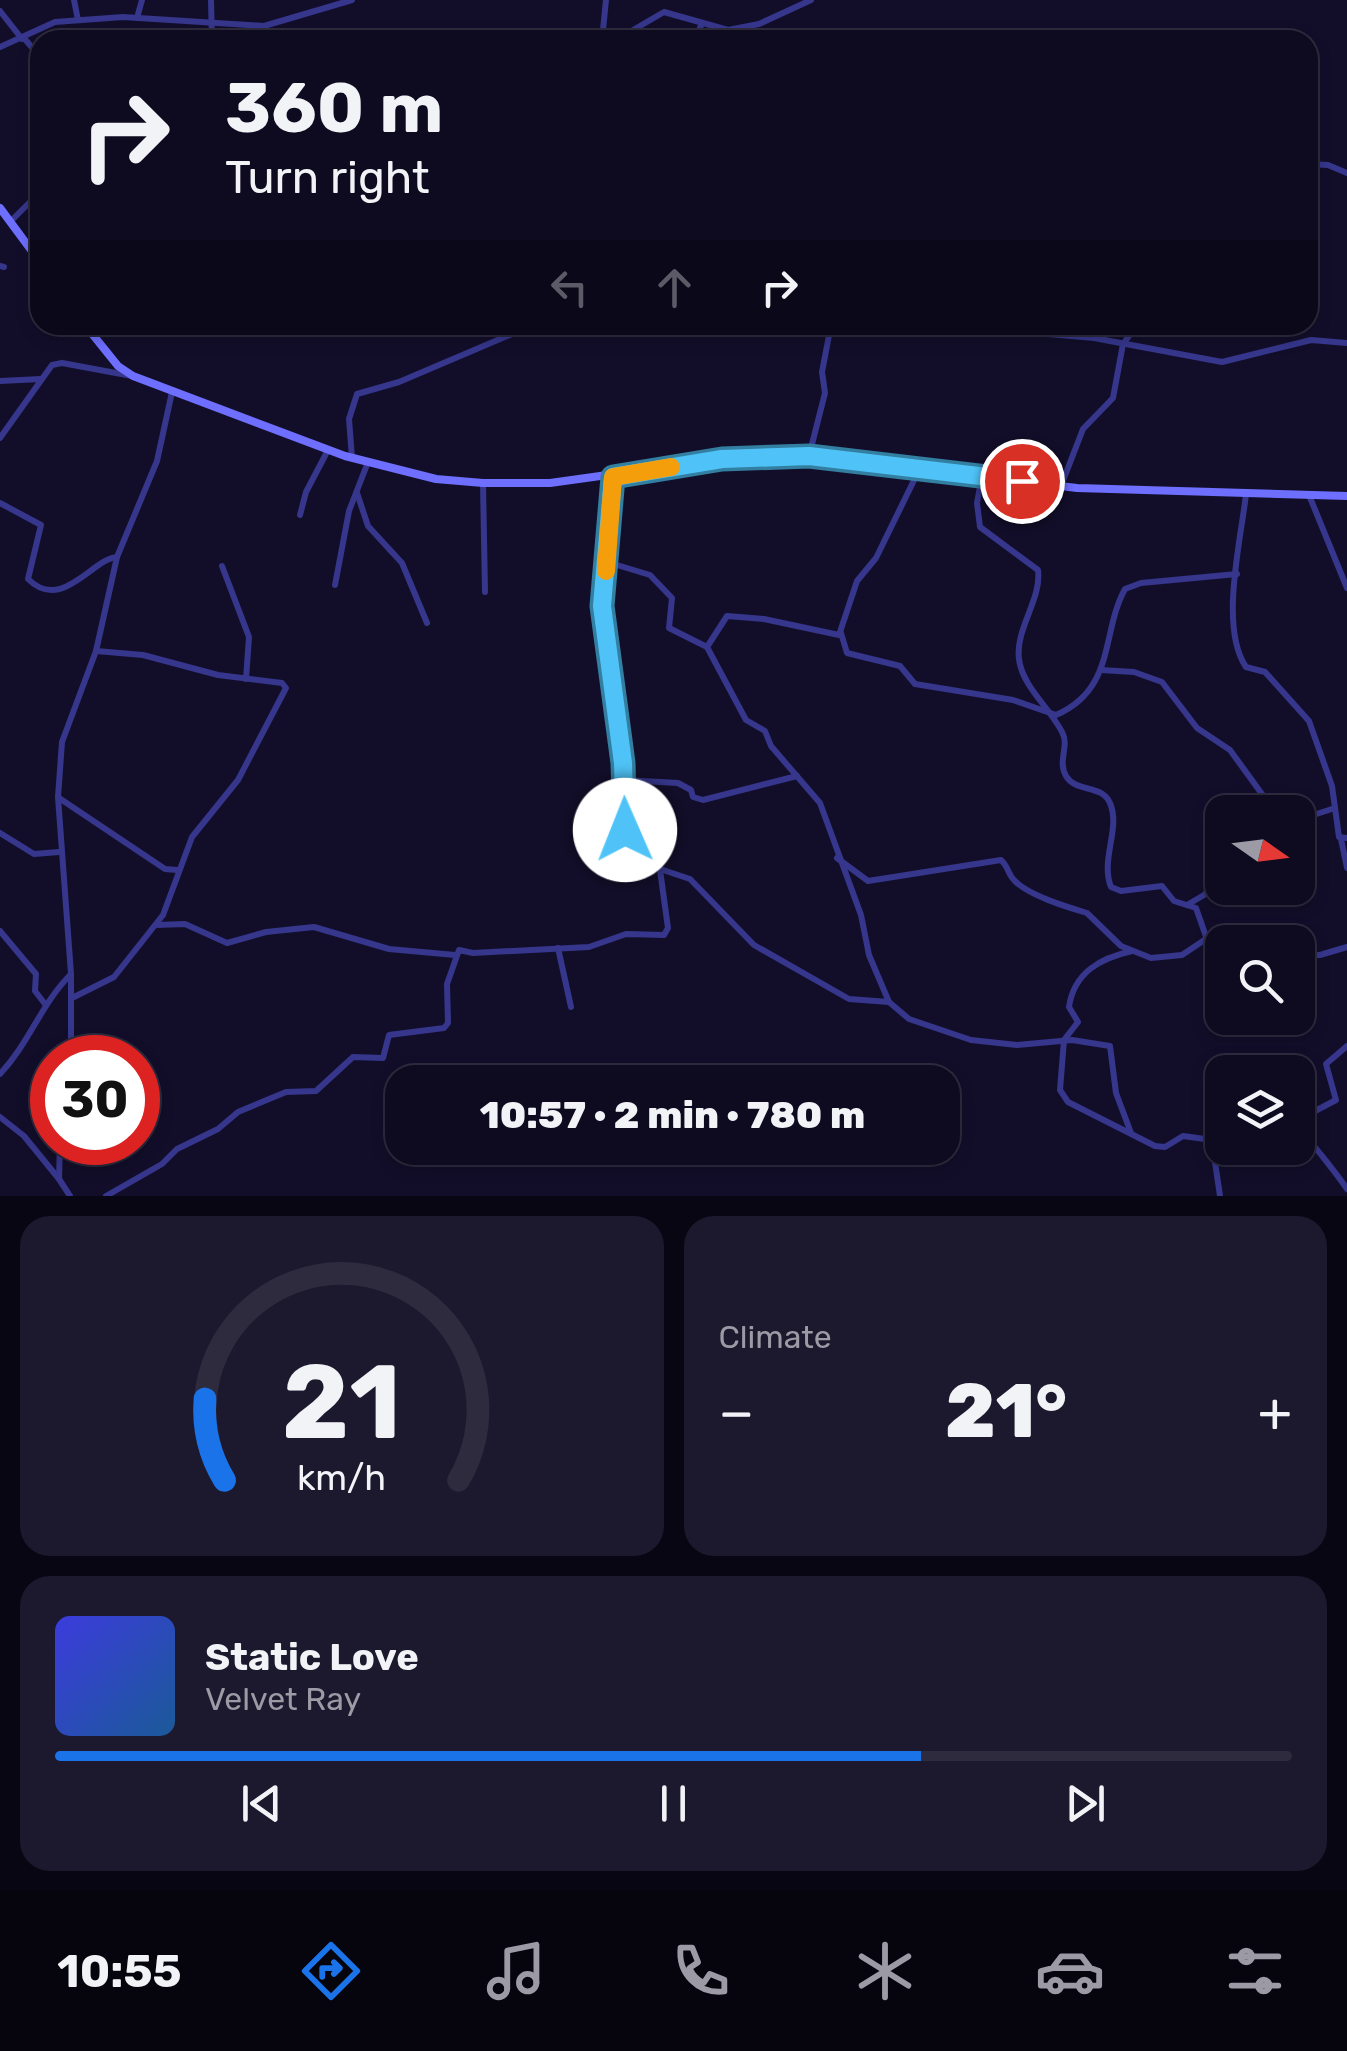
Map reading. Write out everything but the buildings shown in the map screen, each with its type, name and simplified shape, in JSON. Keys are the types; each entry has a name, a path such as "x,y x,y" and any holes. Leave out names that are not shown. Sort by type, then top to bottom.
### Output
{"main road":[{"path":"0,208 30,249"},
{"path":"93,335 118,366 133,376 328,450 436,478 483,483 613,477 722,459 809,456 1061,486 1347,496"}],"street":[{"path":"74,0 78,20"},
{"path":"137,18 142,0"},
{"path":"211,0 211,30"},
{"path":"38,30 51,23 137,18 211,25 276,25 352,0"},
{"path":"603,30 606,0"},
{"path":"633,30 664,12 728,30 760,24 810,0"},
{"path":"0,11 30,46"},
{"path":"699,30 702,22"},
{"path":"0,47 30,34"},
{"path":"1318,164 1347,173"},
{"path":"10,222 30,202"},
{"path":"352,458 350,418 357,394 399,382 509,335"},
{"path":"809,456 825,393 822,372 829,335"},
{"path":"1037,335 1123,344 1222,362 1311,340 1347,343"},
{"path":"1061,486 1083,429 1113,398 1123,344 1130,335"},
{"path":"0,438 52,365 62,363 133,376"},
{"path":"0,382 42,379"},
{"path":"71,1035 71,974 59,852 62,742 96,651 117,557 157,461 172,392"},
{"path":"300,515 306,492 328,450"},
{"path":"335,586 356,494 368,462"},
{"path":"920,467 876,558 857,581 840,633 847,654 900,666 915,684 1012,700 1051,714 1069,708 1101,670 1125,589 1237,574"},
{"path":"982,476 977,503 980,527 1038,570 1019,642 1019,664 1066,740 1062,757 1066,776 1073,784 1099,792 1110,804 1113,816 1106,852 1110,887 1120,891 1156,884 1199,912 1205,935"},
{"path":"613,477 602,606 624,780 625,846 632,855 690,879 754,946 817,984 857,1002 890,1002"},
{"path":"483,483 485,592"},
{"path":"356,494 368,526 402,564 426,623"},
{"path":"1246,494 1232,613 1241,659 1246,667 1266,672 1309,720 1318,738 1344,838 1347,868"},
{"path":"1308,495 1347,588"},
{"path":"0,503 41,525 28,580 34,586 57,588 82,582 108,558 117,557"},
{"path":"607,562 650,575 672,598 669,628 708,647 736,706 746,720 764,731 771,746 822,807 836,857 890,1002 909,1019 972,1040 1017,1045 1064,1040 1112,1048 1116,1093 1131,1133"},
{"path":"222,566 249,637 246,679"},
{"path":"708,647 727,616 764,618 835,636 840,633"},
{"path":"71,998 114,977 166,909 177,870 194,834 238,780 286,691 282,683 246,679 143,655 96,651"},
{"path":"1101,670 1134,672 1162,682 1197,728 1230,750 1263,795"},
{"path":"624,780 678,783 690,790 692,797 703,800 798,776"},
{"path":"58,798 92,816 165,870 177,870"},
{"path":"1315,814 1335,808"},
{"path":"0,833 34,854 59,852"},
{"path":"836,857 868,881 1003,861 1011,878 1027,892 1039,892 1060,908 1086,913 1121,946 1151,958 1182,955 1205,940"},
{"path":"106,1196 162,1164 176,1149 220,1128 238,1112 292,1091 316,1091 353,1057 383,1058 390,1035 444,1028 459,950 473,954 589,947 626,934 664,935 668,928 660,869"},
{"path":"1186,905 1205,894"},
{"path":"154,926 171,921 184,924 227,943 266,932 314,927 389,949 455,956"},
{"path":"0,931 36,974 35,991 45,1004"},
{"path":"1315,955 1347,947"},
{"path":"558,948 571,1007"},
{"path":"1138,950 1098,960 1085,974 1069,1004 1078,1022 1064,1040 1058,1081 1061,1094 1068,1102 1162,1148 1180,1136 1205,1139 1214,1155 1220,1196"},
{"path":"0,1074 34,1032 45,1004 71,974"},
{"path":"1315,1110 1337,1098 1326,1064 1347,1046"},
{"path":"0,1118 24,1136 69,1196"},
{"path":"1315,1145 1330,1172 1347,1189"},
{"path":"60,1165 60,1179"}],"slow traffic":[{"path":"606,571 613,477 671,467"}],"route":[{"path":"625,830 623,763 602,606 613,477 722,459 809,456 1022,481"}]}
